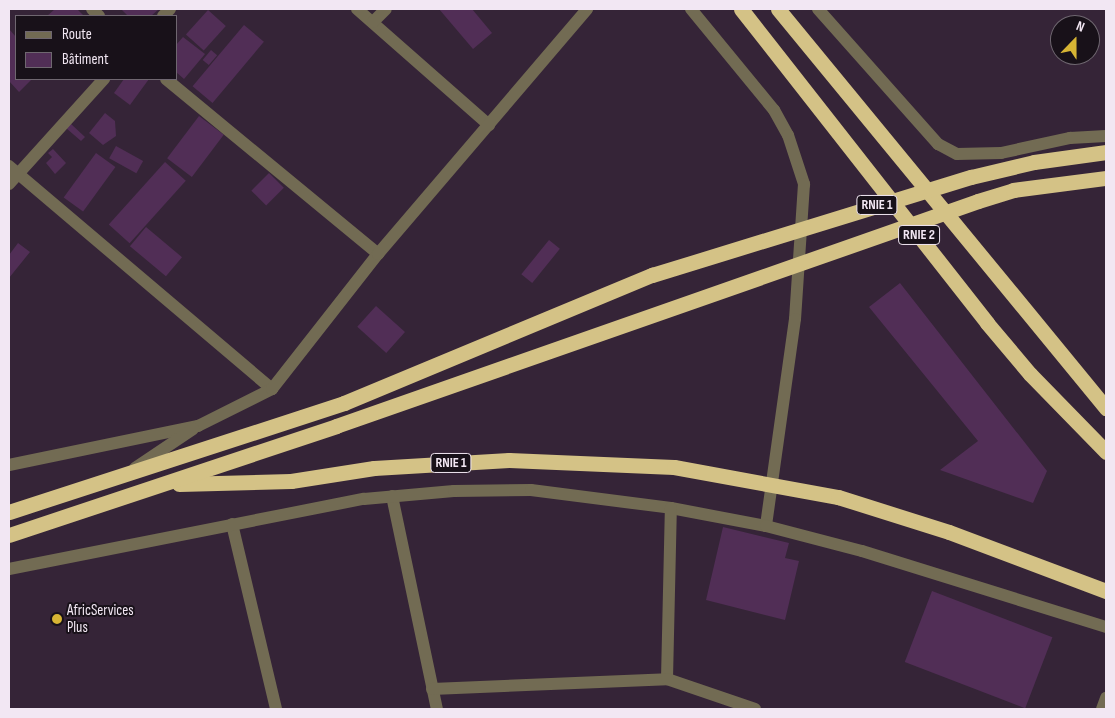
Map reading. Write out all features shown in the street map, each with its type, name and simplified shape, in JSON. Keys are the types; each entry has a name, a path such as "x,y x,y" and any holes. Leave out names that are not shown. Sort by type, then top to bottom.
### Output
{"highway":[{"name":"RNIE 2","path":"741,9 987,323 1030,374 1106,452"},
{"name":"RNIE 2","path":"778,9 1106,408"},
{"name":"RNIE 1","path":"9,512 134,468 226,443 344,403 652,275 979,174 1106,152"},
{"path":"165,485 1013,190 1106,178"},
{"name":"RNIE 1","path":"9,535 165,485 291,481 374,468 509,460 627,463 737,476 794,486 950,532 1106,591"}],"street":[{"path":"357,9 489,126"},
{"path":"373,22 386,9"},
{"path":"134,468 198,426 272,390 378,254 587,9"},
{"path":"691,9 774,110 788,135 804,184 796,319 766,526"},
{"path":"818,9 938,144 957,154 1001,153 1070,138 1106,136"},
{"path":"103,80 12,175 272,390"},
{"path":"167,80 378,254"},
{"path":"9,465 198,426"},
{"path":"9,569 232,524 392,496 454,490 531,490 671,508 766,526 862,551 1106,627"},
{"path":"392,496 437,709"},
{"path":"667,679 671,508"},
{"path":"232,524 276,709"},
{"path":"432,689 667,679 755,709"},
{"path":"1102,709 1106,698"}],"building":[{"path":"55,9 77,9 83,15 48,15"},
{"path":"121,9 159,9 152,15 127,15"},
{"path":"439,9 472,9 492,33 473,49"},
{"path":"208,10 226,26 204,51 186,35"},
{"path":"244,25 264,42 212,103 193,86"},
{"path":"9,29 15,36 15,80 31,80 19,92 9,81"},
{"path":"183,37 205,54 184,79 178,74 178,43"},
{"path":"211,50 217,55 209,65 203,60"},
{"path":"123,80 148,80 130,105 114,93"},
{"path":"105,113 115,121 116,136 103,145 89,133"},
{"path":"199,116 224,135 192,177 167,158"},
{"path":"70,123 85,137 81,141 66,128"},
{"path":"116,146 143,161 136,173 109,158"},
{"path":"53,149 66,163 55,174 46,163 52,157 48,153"},
{"path":"96,153 115,167 83,212 64,197"},
{"path":"165,162 186,181 130,243 109,224"},
{"path":"269,173 284,188 266,206 251,191"},
{"path":"146,227 182,257 166,276 130,246"},
{"path":"549,240 560,249 532,283 521,274"},
{"path":"18,243 30,252 9,278 9,255"},
{"path":"900,283 1047,471 1033,503 940,470 978,441 869,307"},
{"path":"376,306 405,332 386,353 357,327"},
{"path":"723,527 789,543 785,558 799,561 785,620 706,600"},
{"path":"932,591 1052,637 1025,708 905,662"}],"place":[{"name":"AfricServices Plus","path":"57,619"}]}
